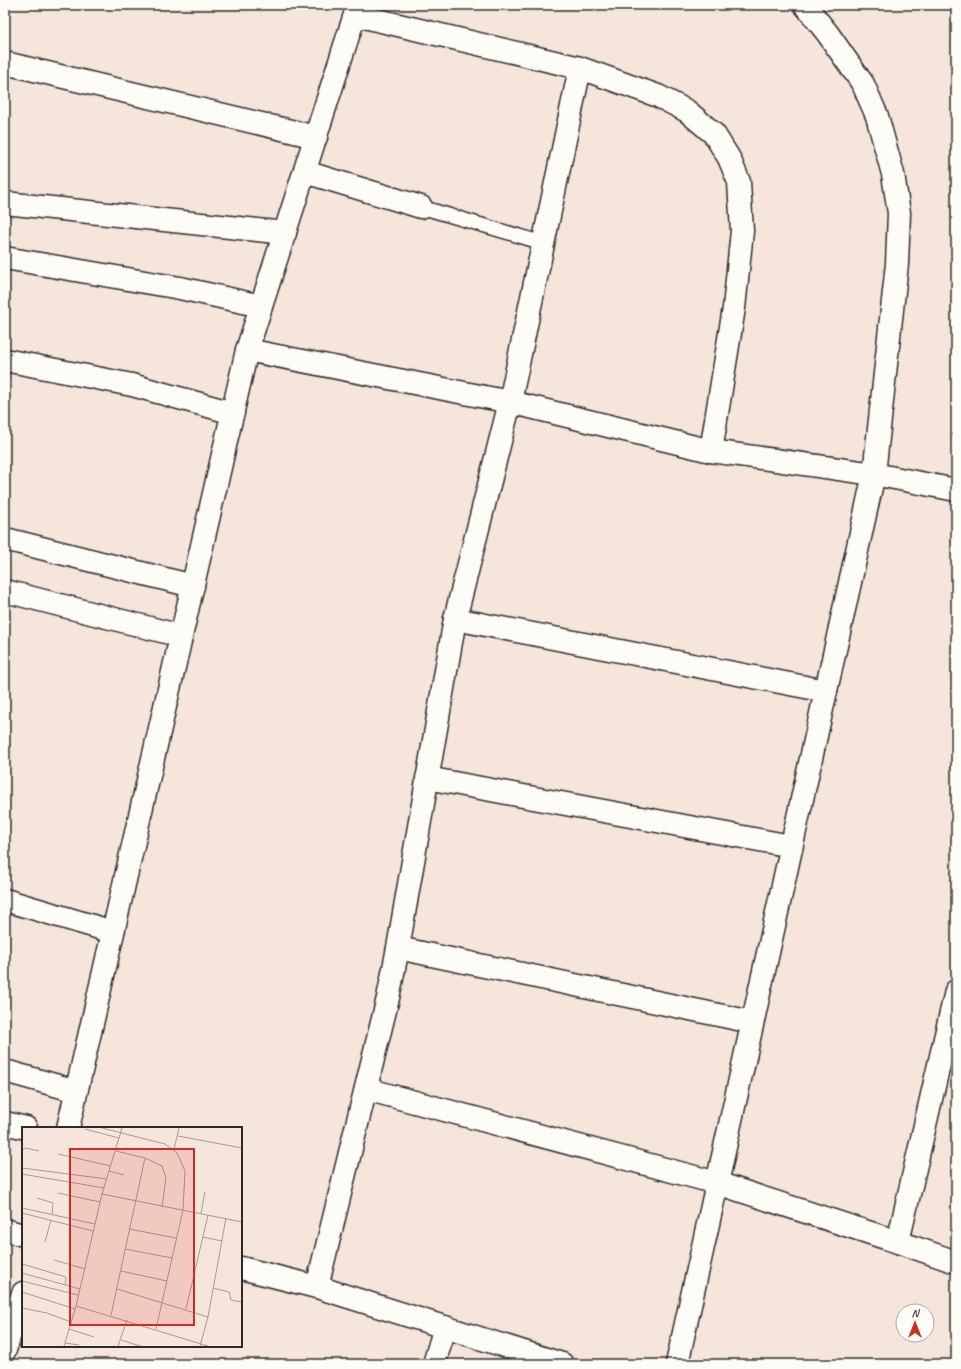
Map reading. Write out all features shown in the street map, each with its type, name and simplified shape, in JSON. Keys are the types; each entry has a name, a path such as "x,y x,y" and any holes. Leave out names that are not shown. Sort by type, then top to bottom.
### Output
{"street":[{"path":"677,1364 874,474 897,264 899,213 894,174 877,116 863,84 828,34 805,5"},
{"path":"68,1127 247,350 357,10 580,68 658,96 687,111 714,134 729,158 739,182 742,231 734,308 711,451"},
{"path":"5,62 316,137"},
{"path":"317,1287 388,998 455,619 510,402 580,68"},
{"path":"305,172 421,207"},
{"path":"5,203 285,233"},
{"path":"5,258 166,285 261,306"},
{"path":"247,350 510,402 711,451 874,474 956,490"},
{"path":"5,360 132,385 233,413"},
{"path":"5,539 193,586"},
{"path":"5,592 181,636"},
{"path":"455,619 826,691"},
{"path":"427,778 791,846"},
{"path":"5,900 113,932"},
{"path":"398,948 752,1022"},
{"path":"898,1242 956,991"},
{"path":"5,1071 76,1091"},
{"path":"366,1089 717,1183 956,1262"},
{"path":"5,1122 22,1127"},
{"path":"5,1230 22,1235"},
{"path":"242,1268 317,1287 562,1364"},
{"path":"6,1346 22,1296"},
{"path":"434,1364 445,1327"}],"lane":[{"path":"421,207 543,243"}]}
